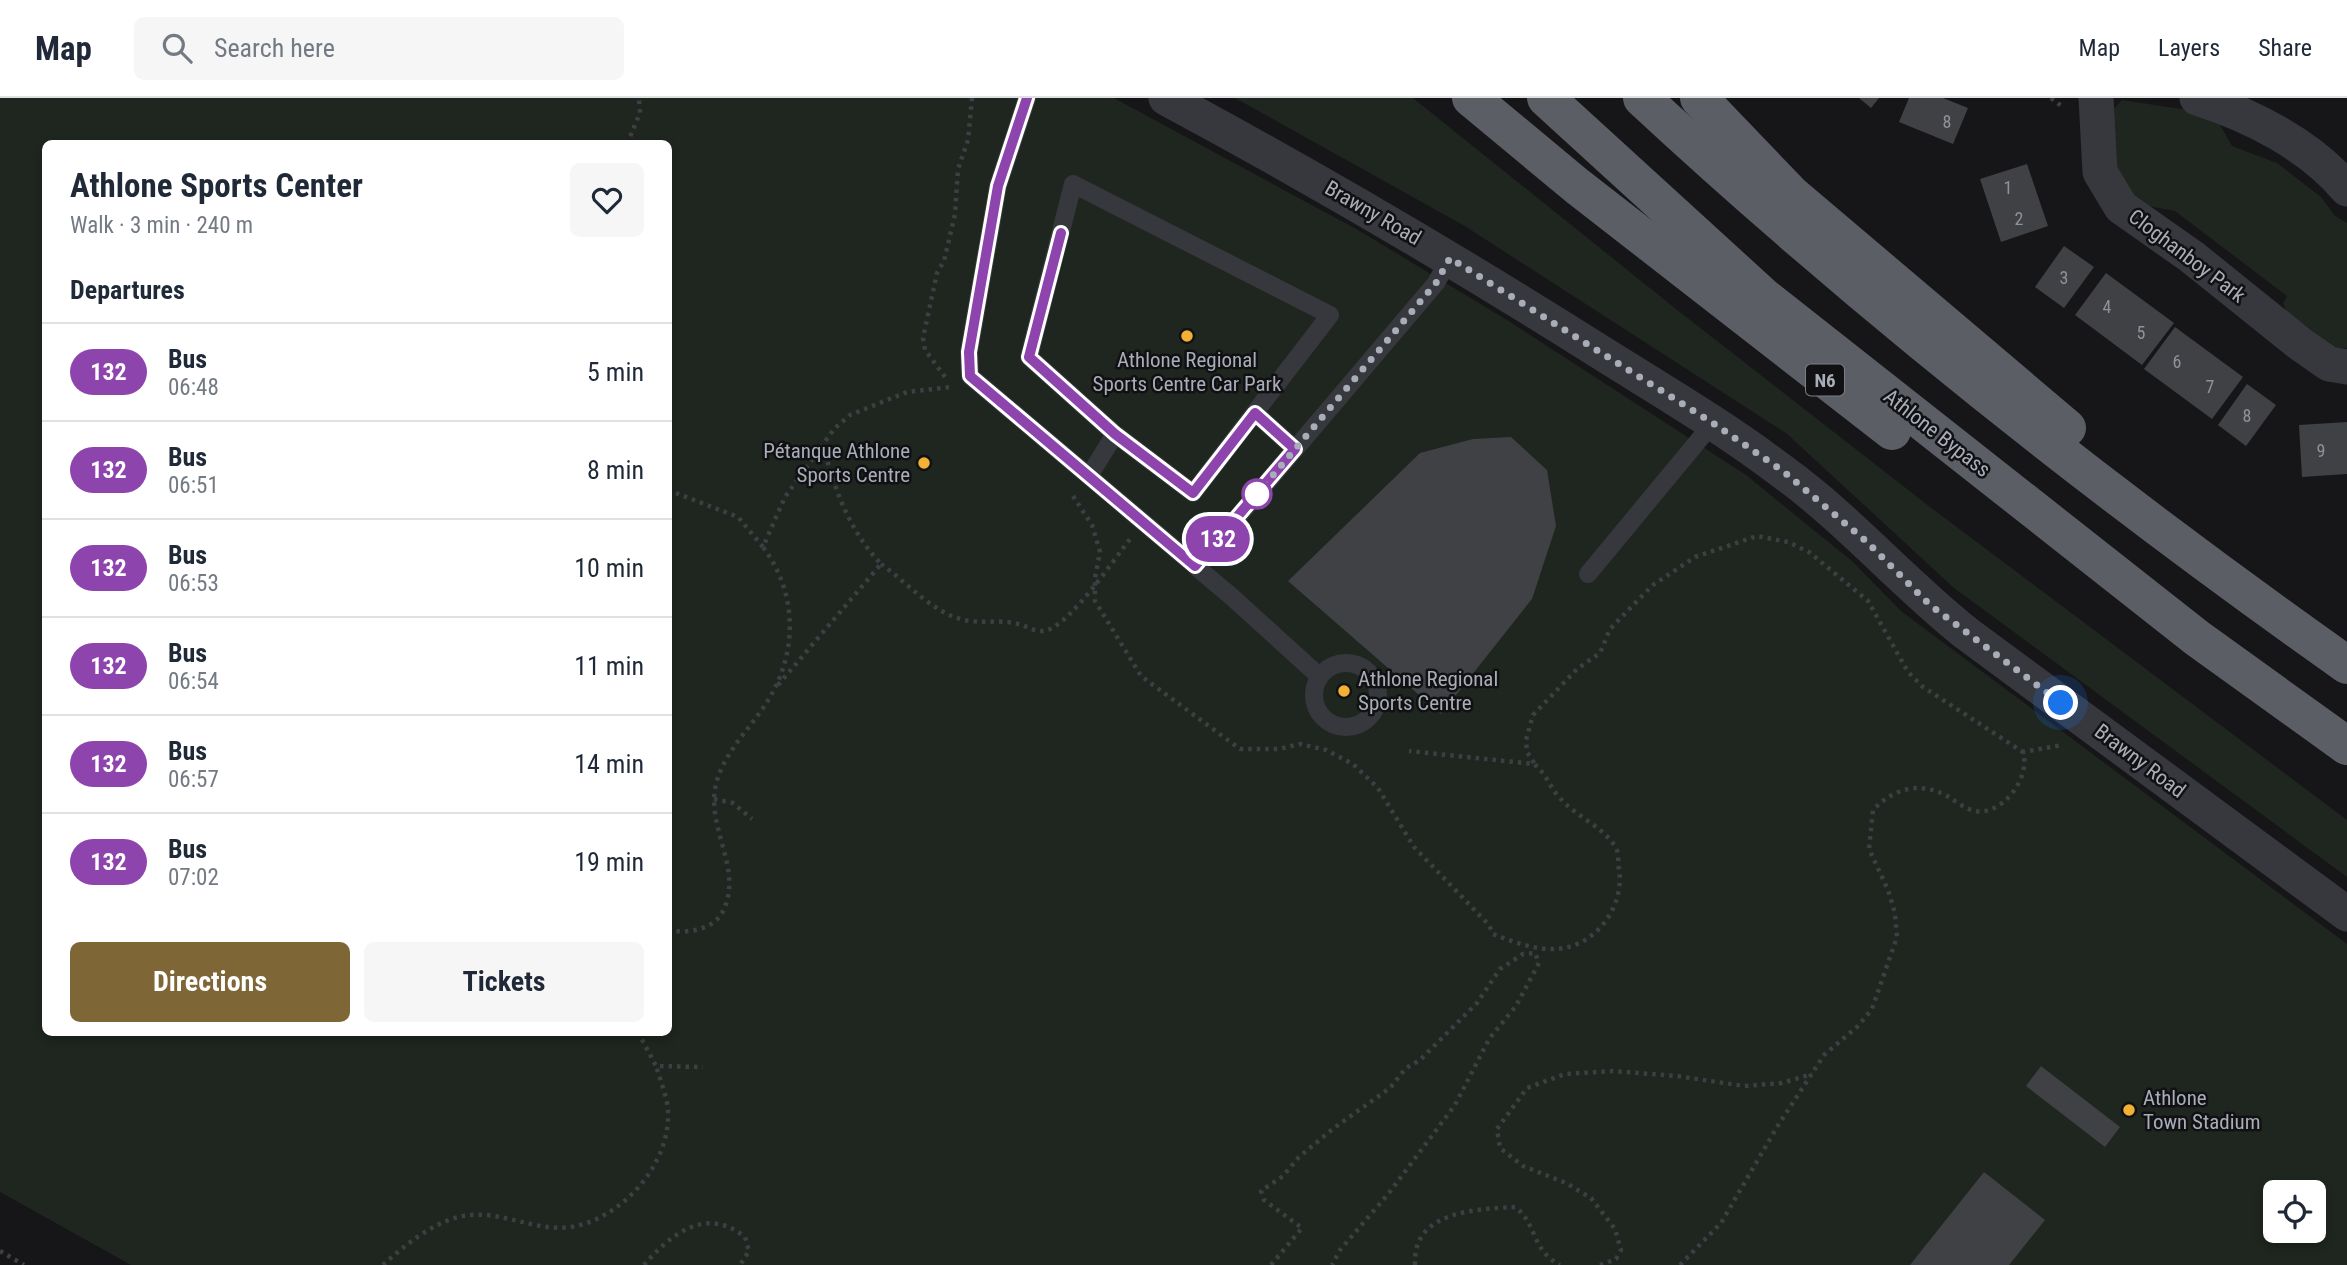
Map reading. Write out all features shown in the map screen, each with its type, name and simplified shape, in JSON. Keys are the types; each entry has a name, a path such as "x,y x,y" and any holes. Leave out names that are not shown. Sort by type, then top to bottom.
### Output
{"highway":[{"name":"N6","path":"1471,98 1768,336 2060,559 2197,638"},
{"name":"Athlone Bypass","path":"1546,98 1764,297 2197,638 2347,746"},
{"path":"1642,98 1723,174 1933,353 2228,580 2347,665"},
{"path":"1699,98 1791,194 2039,401 2228,580"}],"street":[{"name":"Brawny Road","path":"1166,98 1354,201 1450,258 1713,423 1820,501 1939,612 2347,914"},
{"name":"Cloghanboy Park","path":"2096,98 2100,172 2121,206 2192,257 2299,343 2329,364 2347,367"},
{"path":"2197,98 2227,107 2300,148 2347,189"}],"lane":[{"path":"1027,98 998,186 969,352 970,376 1195,566 1319,676"},
{"path":"1073,184 1330,315 1193,493 1115,434 1029,357 1073,184"},
{"path":"1195,566 1436,283 1450,258"},
{"path":"1255,413 1295,449"},
{"path":"1588,574 1713,423"},
{"path":"1089,476 1115,434"}],"path":[{"path":"629,140 639,113 639,98"},
{"path":"763,547 785,497 834,429 859,409 907,392 952,387"},
{"path":"822,444 838,498 868,550 881,564 953,617 1017,623 1032,631 1047,630 1065,618 1143,522"},
{"path":"672,492 738,517 778,567 790,615 791,639 787,663 773,691"},
{"path":"1534,764 1527,752 1526,740 1533,715 1577,669 1600,653 1610,629 1637,601 1653,585 1695,557 1757,536 1804,548 1839,576 1868,601 1908,672 1923,687 2023,752 2025,758 2016,789 2004,802 1986,811 1974,811 1931,789 1915,787 1894,792 1873,810 1869,849 1888,890 1895,913 1897,937 1872,1009 1858,1026 1824,1055 1814,1074 1777,1126 1721,1223 1680,1265"},
{"path":"672,930 693,931 702,928 723,912 727,901 730,874 713,811 722,768 773,691 881,564"},
{"path":"2023,752 2092,738 2103,733"},
{"path":"714,799 733,803 752,819"},
{"path":"1271,1265 1302,1228 1264,1200 1261,1191 1283,1176 1299,1157 1334,1128 1390,1088 1406,1068 1420,1060 1477,1003 1500,969 1523,954 1535,953 1539,962 1531,981 1509,1017 1489,1039 1455,1105 1389,1193 1340,1250 1332,1265"},
{"path":"383,1265 430,1230 470,1215 548,1227 572,1227 614,1210 639,1187 664,1141 667,1105 656,1066 640,1036"},
{"path":"656,1066 703,1068"},
{"path":"1600,1265 1616,1259 1621,1250 1607,1217 1578,1189 1511,1159 1496,1139 1497,1129 1527,1088 1565,1074 1613,1071 1677,1076 1744,1086 1782,1083 1814,1074"},
{"path":"1415,1265 1415,1250 1431,1226 1458,1212 1515,1207 1525,1214 1541,1251 1560,1265"},
{"path":"644,1265 677,1232 701,1223 724,1225 745,1237 749,1251 740,1265"},
{"path":"0,1251 24,1265"}],"shaded area":[{"name":"Athlone Regional Sports Centre","path":"0,98 1114,98 1358,230 1507,320 1746,475 1853,562 1901,611 2347,944 2347,1265 131,1265 0,1192"},
{"path":"1235,98 1413,98 1676,309 1930,507 2347,820 2347,877 1954,588 1786,433 1463,225"},
{"path":"2122,100 2194,111 2220,125 2232,146 2277,163 2321,197 2335,216 2347,223 2347,348 2335,348 2286,311 2283,303 2287,296 2175,211 2143,205 2116,175 2111,112"}],"building":[{"path":"1859,98 1879,98 1871,108"},
{"path":"1909,98 1943,98 1968,108 1953,144 1899,122"},
{"path":"2027,164 2048,226 2001,242 1980,179"},
{"path":"2064,246 2094,267 2064,308 2035,287"},
{"path":"2106,273 2174,323 2142,365 2075,315"},
{"path":"2175,327 2243,377 2212,419 2144,369"},
{"path":"2247,384 2276,405 2246,446 2218,425"},
{"path":"2347,422 2347,474 2302,477 2299,425"},
{"path":"1511,437 1547,470 1556,526 1532,599 1441,714 1288,581 1420,453 1473,439"},
{"path":"2041,1066 2120,1127 2105,1147 2026,1086"},
{"path":"1984,1172 2045,1220 2009,1265 1910,1265"}],"bus line":[{"name":"132","path":"1027,98 998,186 969,352 970,376 1195,566 1295,449 1255,413 1193,493 1115,434 1029,357 1061,233"}],"place":[{"name":"Athlone Regional Sports Centre Car Park","path":"1187,336"},
{"name":"Pétanque Athlone Sports Centre","path":"924,463"},
{"name":"Athlone Regional Sports Centre","path":"1344,691"},
{"name":"Athlone Town Stadium","path":"2129,1110"}],"route":[{"path":"1257,494 1436,283 1450,258 1713,423 1783,471 1866,541 1930,605 2061,703"}]}
